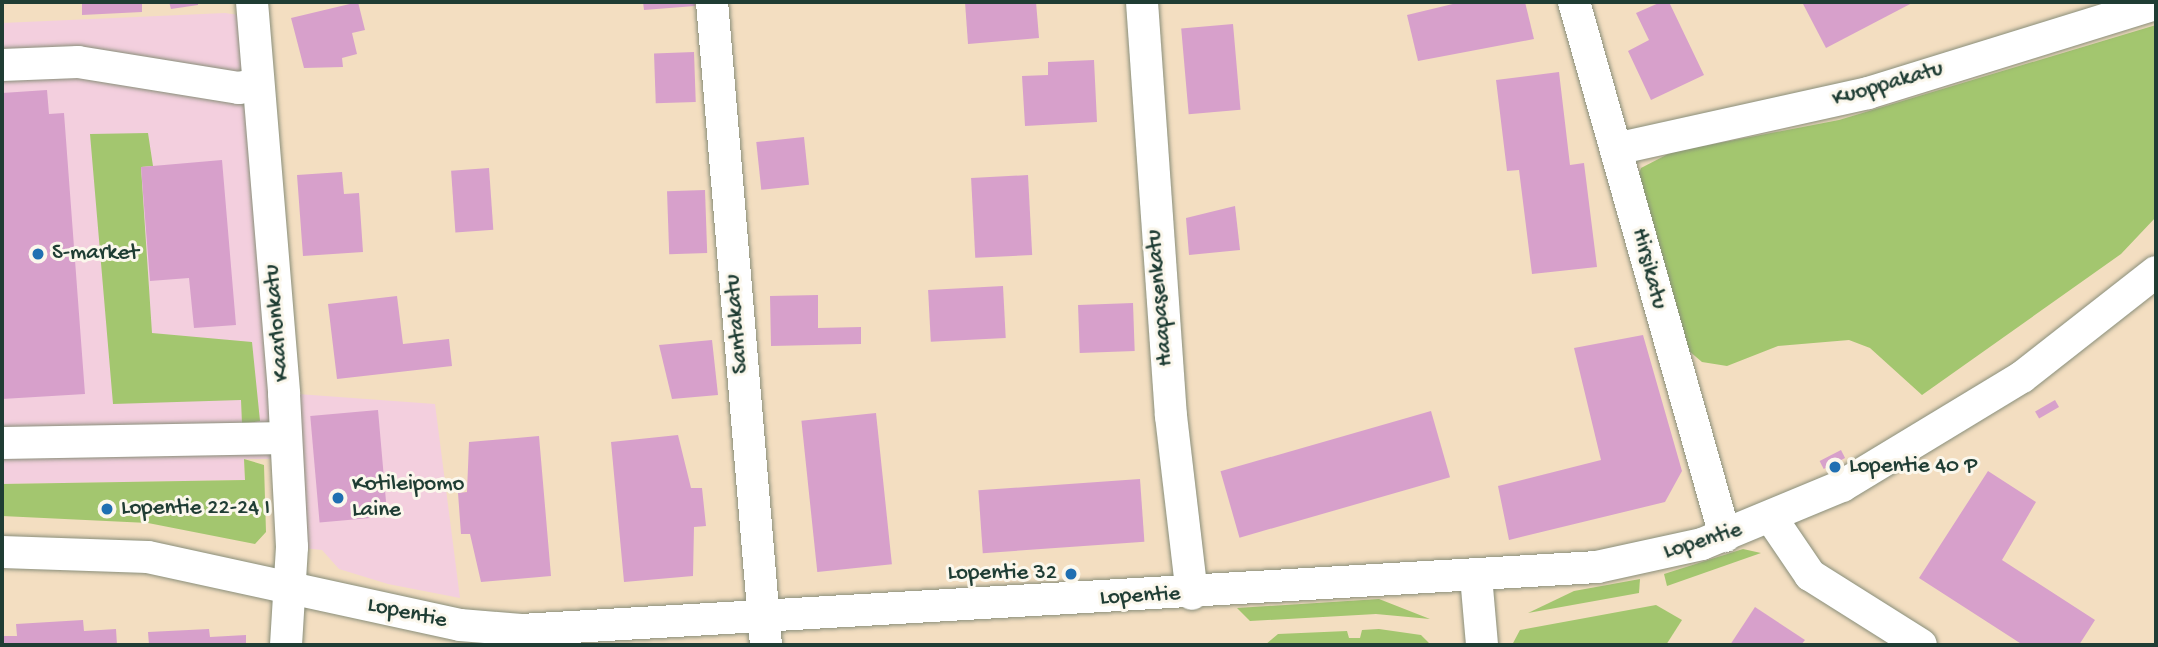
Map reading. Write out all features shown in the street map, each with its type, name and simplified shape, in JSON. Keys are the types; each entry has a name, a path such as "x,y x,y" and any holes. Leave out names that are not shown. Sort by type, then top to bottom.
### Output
{"street":[{"name":"Kaarlonkatu","path":"252,2 285,438 290,588 286,645"},
{"name":"Santakatu","path":"712,2 764,632"},
{"name":"Haapasenkatu","path":"1142,2 1169,388 1192,594"},
{"name":"Hirsikatu","path":"1574,2 1725,536"},
{"name":"Kuoppakatu","path":"1616,149 1868,93 2156,4"},
{"path":"2,65 78,61 239,88 258,84"},
{"name":"Lopentie","path":"2,552 51,556 148,557 460,625 522,630 764,632 1192,594 1597,567 1725,536 1772,519 1978,407 2156,272"},
{"path":"2,443 285,438"},
{"path":"1772,519 1810,575 1921,645"},
{"name":"Lopentie","path":"2,570 51,556"},
{"path":"1476,576 1482,645"}],"shaded area":[{"path":"225,13 253,17 284,393 435,404 460,598 388,584 339,569 322,550 292,547 286,459 244,459 245,480 2,484 2,23"}],"green space":[{"path":"2156,25 2156,217 2121,254 1922,395 1870,348 1849,340 1778,346 1727,366 1702,362 1682,345 1633,191 1641,168 1672,152 1839,120"},
{"path":"148,133 153,166 141,167 152,333 252,342 260,421 242,424 241,400 113,404 90,134"},
{"path":"244,459 264,465 266,532 255,544 148,523 2,516 2,484 245,480"},
{"path":"1743,549 1761,553 1667,586 1664,574"},
{"path":"1640,579 1639,593 1528,613 1574,591"},
{"path":"1379,599 1430,619 1376,614 1250,621 1237,608"},
{"path":"1656,605 1682,620 1666,645 1512,645 1520,630"},
{"path":"1379,629 1421,635 1431,645 1265,645 1278,634 1347,631 1349,638 1360,638 1362,630"}],"building":[{"path":"82,2 142,2 142,12 82,15"},
{"path":"169,2 198,2 198,5 171,9"},
{"path":"358,2 365,30 352,33 357,54 342,58 343,67 304,68 291,18"},
{"path":"643,2 695,2 695,6 644,10"},
{"path":"965,2 1036,2 1039,38 968,44"},
{"path":"1461,2 1525,2 1534,39 1418,61 1407,15"},
{"path":"1661,2 1669,2 1704,75 1651,100 1628,51 1649,40 1636,13"},
{"path":"1802,2 1914,2 1826,48"},
{"path":"1233,24 1240,110 1189,114 1181,29"},
{"path":"694,52 696,102 656,103 654,53"},
{"path":"1094,60 1097,122 1025,126 1022,76 1048,75 1048,62"},
{"path":"1559,72 1570,165 1584,163 1597,267 1532,274 1519,170 1507,171 1496,80"},
{"name":"S-market","path":"47,90 49,114 64,113 85,394 2,399 2,93"},
{"path":"804,137 809,185 761,190 756,142"},
{"path":"222,160 236,325 194,328 189,278 150,281 141,167"},
{"path":"489,168 493,230 455,232 451,171"},
{"path":"342,172 344,194 359,193 363,252 303,256 297,175"},
{"path":"1028,175 1032,255 975,258 971,178"},
{"path":"705,190 707,253 669,254 667,191"},
{"path":"1235,206 1240,250 1189,255 1186,218"},
{"path":"1003,286 1006,338 931,342 928,290"},
{"path":"818,295 818,328 861,327 861,344 771,346 770,296"},
{"path":"397,296 403,344 449,339 452,366 337,379 328,304"},
{"path":"1133,303 1135,351 1080,353 1078,305"},
{"path":"1643,335 1682,471 1665,502 1509,540 1498,486 1601,460 1574,348"},
{"path":"712,340 718,395 672,399 659,345"},
{"path":"2055,400 2059,407 2039,418 2035,412"},
{"path":"378,410 387,517 320,523 310,416"},
{"path":"1431,411 1450,477 1240,538 1220,471"},
{"path":"876,413 892,564 817,572 801,421"},
{"path":"678,435 691,488 702,488 706,526 694,527 693,576 624,582 611,442"},
{"path":"539,436 551,576 481,582 470,534 461,534 458,493 467,492 469,442"},
{"path":"1841,450 1845,458 1824,469 1820,461"},
{"path":"1988,471 2036,502 2002,560 2095,620 2079,645 2023,645 1919,578"},
{"path":"1140,479 1144,542 983,553 978,490"},
{"path":"1755,607 1805,640 1801,645 1730,645"},
{"path":"83,620 84,631 116,629 117,645 2,645 2,636 17,636 16,624"},
{"path":"209,629 210,637 246,635 246,645 149,645 148,632"}],"place":[{"name":"S-market","path":"38,254"},
{"name":"Lopentie 40 P","path":"1835,467"},
{"name":"Kotileipomo Laine","path":"338,498"},
{"name":"Lopentie 22-24 I","path":"107,509"},
{"name":"Lopentie 32","path":"1071,574"}]}
